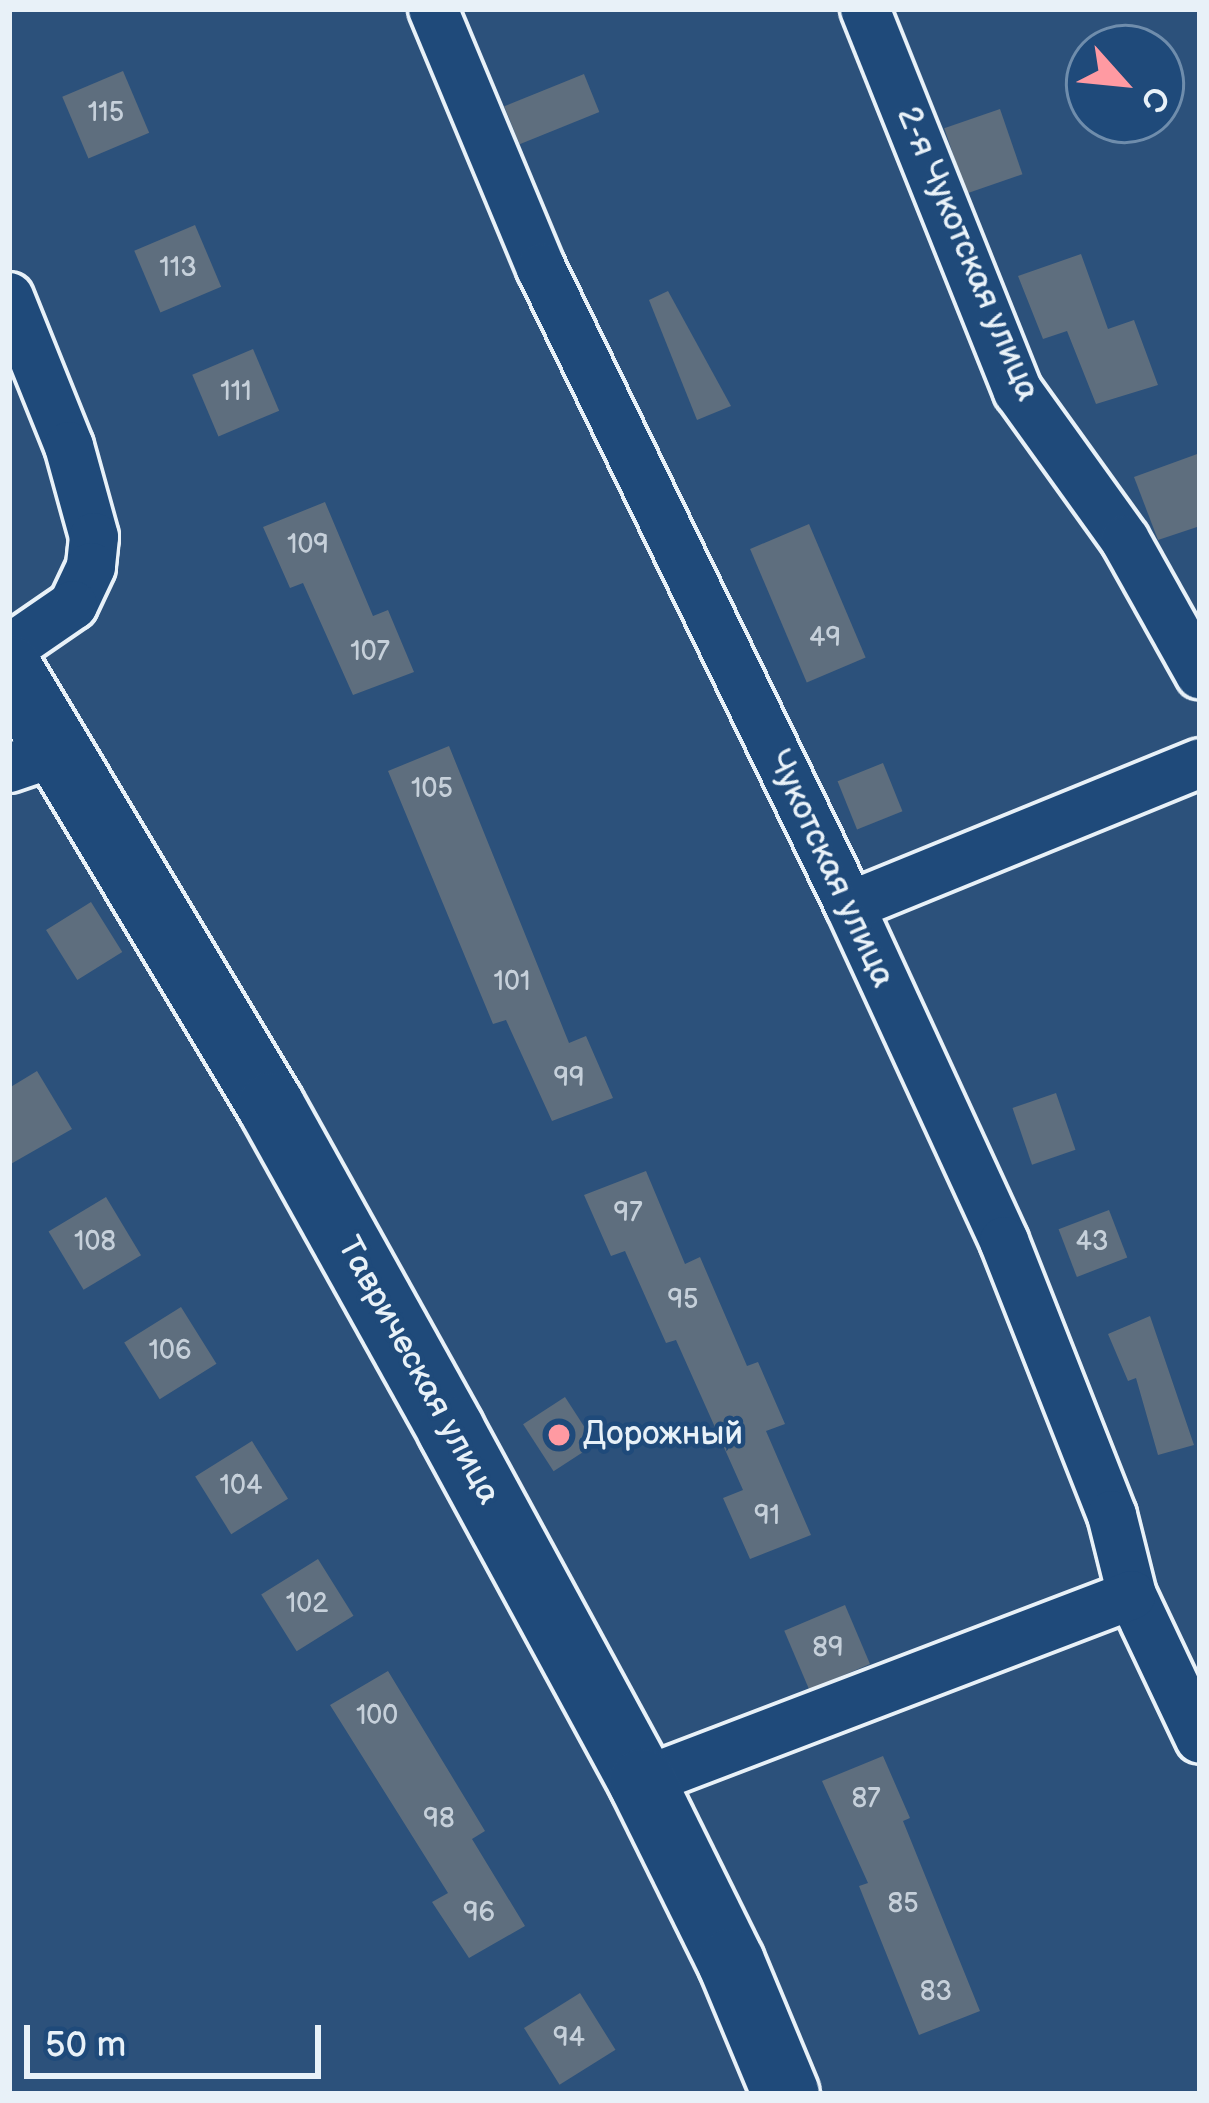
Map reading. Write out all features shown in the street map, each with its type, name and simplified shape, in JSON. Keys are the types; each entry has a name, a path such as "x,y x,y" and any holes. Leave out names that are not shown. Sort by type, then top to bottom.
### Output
{"main road":[{"name":"Таврическая улица","path":"9,669 33,760 271,1106 643,1782 731,1962 786,2094"}],"street":[{"name":"Чукотская улица","path":"433,9 542,268 850,906 1004,1241 1112,1515 1132,1595 1200,1739"},
{"name":"2-я Чукотская улица","path":"865,9 1018,391 1125,540 1200,674"},
{"path":"9,297 69,446 94,537 91,567 74,604 9,649"},
{"path":"850,906 1200,763"},
{"path":"643,1782 1132,1595"}],"building":[{"path":"123,71 149,133 88,158 62,97"},
{"path":"584,74 599,112 520,144 504,106"},
{"path":"1000,109 1022,174 967,193 944,128"},
{"path":"195,225 221,287 160,312 134,251"},
{"path":"1081,254 1108,329 1134,320 1158,385 1096,404 1067,331 1043,339 1018,276"},
{"path":"668,291 731,406 697,420 649,300"},
{"path":"253,349 279,411 218,436 192,375"},
{"path":"1200,453 1200,526 1158,540 1134,477"},
{"path":"325,502 373,616 388,610 414,672 353,695 303,583 290,588 263,527"},
{"path":"809,524 866,657 807,682 750,549"},
{"path":"449,746 569,1043 586,1036 613,1098 552,1121 506,1020 493,1024 388,771"},
{"path":"883,763 902,811 857,830 838,781"},
{"path":"91,902 122,952 77,980 46,930"},
{"path":"37,1071 72,1129 9,1165 9,1088"},
{"path":"1056,1093 1076,1150 1032,1165 1013,1108"},
{"path":"646,1171 685,1264 700,1257 747,1366 758,1362 785,1424 766,1431 811,1535 750,1559 723,1498 743,1490 676,1340 666,1343 625,1251 611,1256 584,1195"},
{"path":"106,1197 141,1255 84,1290 49,1232"},
{"path":"1109,1210 1127,1258 1077,1277 1059,1229"},
{"path":"181,1307 217,1364 160,1399 124,1343"},
{"path":"1150,1316 1194,1445 1158,1455 1136,1378 1128,1381 1108,1334"},
{"name":"Дорожный","path":"565,1397 595,1444 554,1471 523,1424"},
{"path":"252,1441 288,1499 231,1534 195,1477"},
{"path":"318,1559 354,1616 297,1651 261,1595"},
{"path":"845,1605 870,1664 809,1690 784,1631"},
{"path":"388,1671 485,1831 472,1839 525,1926 469,1958 432,1902 448,1893 330,1705"},
{"path":"883,1756 910,1818 903,1821 980,2011 919,2035 859,1886 868,1883 822,1781"},
{"path":"580,1993 616,2050 560,2085 524,2028"}],"place":[{"name":"Дорожный","path":"559,1435"}]}
